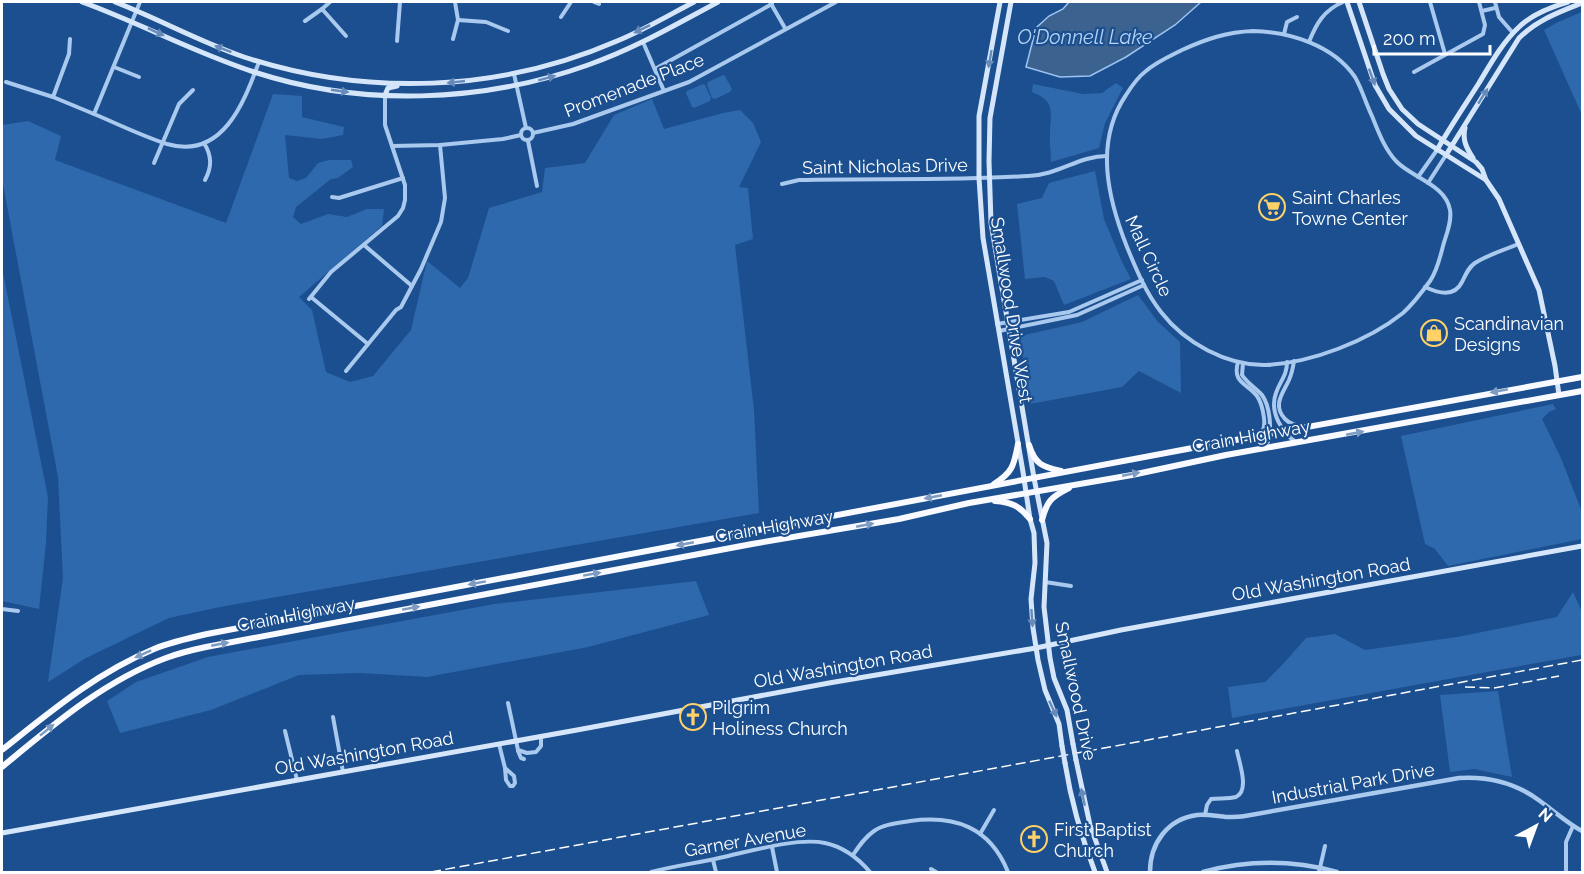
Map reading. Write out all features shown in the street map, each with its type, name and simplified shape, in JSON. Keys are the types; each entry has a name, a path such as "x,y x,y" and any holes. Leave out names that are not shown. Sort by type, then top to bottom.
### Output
{"highway":[{"name":"Crain Highway","path":"2,750 91,681 127,661 165,645 219,631 1582,377"},
{"name":"Crain Highway","path":"2,766 93,696 130,674 164,659 206,647 628,567 899,519 979,501 1582,391"},
{"path":"991,486 1011,470 1018,444"},
{"path":"1029,445 1038,463 1064,472"},
{"path":"1042,520 1055,495 1073,485"},
{"path":"979,501 1002,501 1014,504 1030,519"},
{"path":"627,555 628,567"},
{"path":"459,586 459,600"}],"main road":[{"path":"82,2 255,73 324,89 385,95 453,94 517,85 554,76 643,42 718,2"},
{"path":"115,2 211,45 259,62 334,79 414,84"},
{"path":"385,95 392,86 456,82 514,74 559,62 645,28 694,2"},
{"name":"Smallwood Drive West","path":"1000,2 979,116 979,178 984,249 1024,480"},
{"name":"Smallwood Drive West","path":"1011,2 990,118 991,223 1034,478"},
{"path":"1345,2 1375,85 1384,103 1407,128 1437,150 1486,180"},
{"path":"1359,2 1389,89 1402,109 1418,124 1476,162"},
{"path":"1437,150 1502,45 1519,27 1534,16 1568,2"},
{"path":"1446,155 1519,39 1545,18 1582,3"},
{"path":"1466,124 1464,135 1468,152 1482,169 1499,200 1540,296 1559,394"},
{"name":"Smallwood Drive","path":"1034,478 1047,543 1044,607 1054,678 1069,717 1088,816 1107,873"},
{"name":"Smallwood Drive","path":"1024,480 1034,533 1035,554 1031,599 1036,648 1045,690 1059,724 1074,808 1095,873"},
{"name":"Old Washington Road","path":"2,833 824,684 1036,648 1582,546"}],"street":[{"path":"94,114 140,2"},
{"path":"305,21 330,2"},
{"path":"397,41 400,2"},
{"path":"453,39 458,20 455,2"},
{"path":"561,17 571,2"},
{"path":"594,2 599,4"},
{"name":"Promenade Place","path":"533,133 573,124 689,82 836,2"},
{"path":"1309,42 1322,16 1331,8 1345,2"},
{"path":"1430,2 1445,54"},
{"path":"1414,72 1484,32 1485,25 1479,2"},
{"path":"1495,2 1499,17 1513,33"},
{"path":"655,69 771,3 785,28"},
{"path":"1482,11 1496,8"},
{"path":"322,9 346,36"},
{"path":"1284,34 1287,22 1296,17"},
{"path":"458,20 491,23 508,31"},
{"name":"Mall Circle","path":"1253,30 1284,34 1309,42 1333,56 1351,72 1390,154 1403,168 1436,188 1450,207 1451,215 1434,274 1414,302 1400,315 1367,335 1314,357 1269,365 1241,362 1211,353 1178,330 1160,311 1143,282 1120,229 1110,193 1107,156 1109,136 1118,108 1131,87 1145,71 1174,54 1219,35 1253,30"},
{"path":"53,97 69,54 70,39"},
{"path":"643,42 664,91"},
{"path":"6,82 53,97 163,142 181,146 204,143 230,124 259,62"},
{"path":"114,67 139,77"},
{"path":"514,74 526,128"},
{"path":"154,164 178,104 193,90"},
{"path":"368,344 310,298 331,272 401,212 406,194 386,125 385,95"},
{"path":"526,128 530,128 533,133 532,139 528,141"},
{"path":"521,135 521,131 526,128"},
{"path":"392,146 440,145 521,135"},
{"path":"521,135 528,141"},
{"path":"528,141 537,186"},
{"path":"204,143 211,161 205,180"},
{"path":"346,371 396,310 401,307 437,232 445,205 440,145"},
{"path":"1418,177 1437,150"},
{"path":"1428,183 1446,155"},
{"path":"990,178 1042,175 1087,157 1107,156"},
{"path":"332,197 339,198 403,178"},
{"name":"Saint Nicholas Drive","path":"782,184 799,180 990,178"},
{"path":"1425,287 1441,294 1452,291 1459,286 1474,263 1518,244"},
{"path":"364,245 412,286"},
{"path":"997,324 1069,312 1143,282"},
{"path":"999,331 1077,315 1143,282"},
{"path":"1294,360 1290,378 1278,400 1280,410 1286,420 1292,424 1312,426"},
{"path":"1241,362 1242,375 1266,402 1270,435 1268,442 1251,451"},
{"path":"1241,362 1236,373 1238,378 1258,398 1262,406 1265,425 1259,436"},
{"path":"1287,362 1286,374 1273,403 1284,432 1298,443"},
{"path":"1045,582 1071,586"},
{"path":"2,609 18,611"},
{"path":"508,703 518,750 521,758 524,759"},
{"path":"333,717 343,772"},
{"path":"285,731 297,780"},
{"path":"518,750 527,753 536,752 541,746 541,736"},
{"path":"499,744 505,768"},
{"path":"1205,814 1211,799 1236,796 1241,792 1244,784 1237,751"},
{"name":"Industrial Park Drive","path":"1150,873 1153,848 1161,834 1181,819 1198,814 1226,817 1245,816 1459,778 1476,777 1500,781 1523,790 1582,831"},
{"path":"980,834 994,810"},
{"path":"853,855 864,839 877,829 928,818 945,819 966,826 980,834 997,851 1008,873"},
{"path":"1566,873 1566,842 1573,826"},
{"name":"Garner Avenue","path":"651,873 772,847 816,842 836,847 853,855 870,873"},
{"path":"1320,870 1325,846"},
{"path":"772,847 777,873"},
{"path":"713,860 716,873"},
{"path":"1203,873 1232,866 1261,863 1294,864 1337,873"},
{"path":"931,869 936,873"}],"shaded area":[{"path":"1582,12 1582,115 1544,30"},
{"path":"723,75 732,89 715,99 712,98 707,84"},
{"path":"1116,83 1123,88 1105,123 1099,148 1051,162 1050,108 1045,99 1032,92 1033,84 1083,94 1102,93"},
{"path":"703,84 711,98 710,101 694,108 686,93"},
{"path":"273,94 302,96 302,117 344,127 343,135 322,139 285,135 289,178 297,181 306,178 318,163 329,160 351,160 353,167 338,178 331,179 296,207 293,217 301,224 328,214 347,217 367,209 384,209 382,226 299,297 312,310 326,372 350,382 373,376 411,330 427,261 460,288 468,278 489,208 542,192 545,168 585,163 614,115 652,99 664,129 740,110 753,123 761,142 739,187 748,188 753,239 735,245 754,410 759,513 220,607 169,618 86,658 48,682 63,578 58,477 2,179 2,125 28,121 61,136 55,160 226,223"},
{"path":"1095,171 1104,219 1131,279 1064,305 1054,281 1045,277 1025,279 1017,204 1042,198 1049,183"},
{"path":"2,268 48,497 39,609 2,601"},
{"path":"1138,295 1158,322 1180,342 1181,393 1139,371 1122,387 1030,404 1020,336 1082,322"},
{"path":"1553,404 1556,409 1542,419 1561,458 1582,512 1582,539 1448,566 1435,549 1425,544 1401,436"},
{"path":"696,581 709,615 588,647 427,677 360,673 299,675 211,710 120,733 107,701 136,682 208,657 494,604"},
{"path":"1573,592 1582,612 1581,655 1232,718 1228,687 1265,682 1306,638 1335,634 1365,650 1457,637 1557,617"},
{"path":"1498,691 1512,777 1474,769 1450,772 1440,695"}],"water":[{"name":"O'Donnell Lake","path":"1069,2 1201,2 1175,25 1126,57 1090,76 1060,77 1026,67 1036,28"}],"railway":[{"path":"431,872 1582,660"},
{"path":"1465,687 1494,688 1559,676"}],"place":[{"name":"Saint Charles Towne Center","path":"1272,207"},
{"name":"Scandinavian Designs","path":"1434,333"},
{"name":"Pilgrim Holiness Church","path":"693,717"},
{"name":"First Baptist Church","path":"1034,839"}]}
